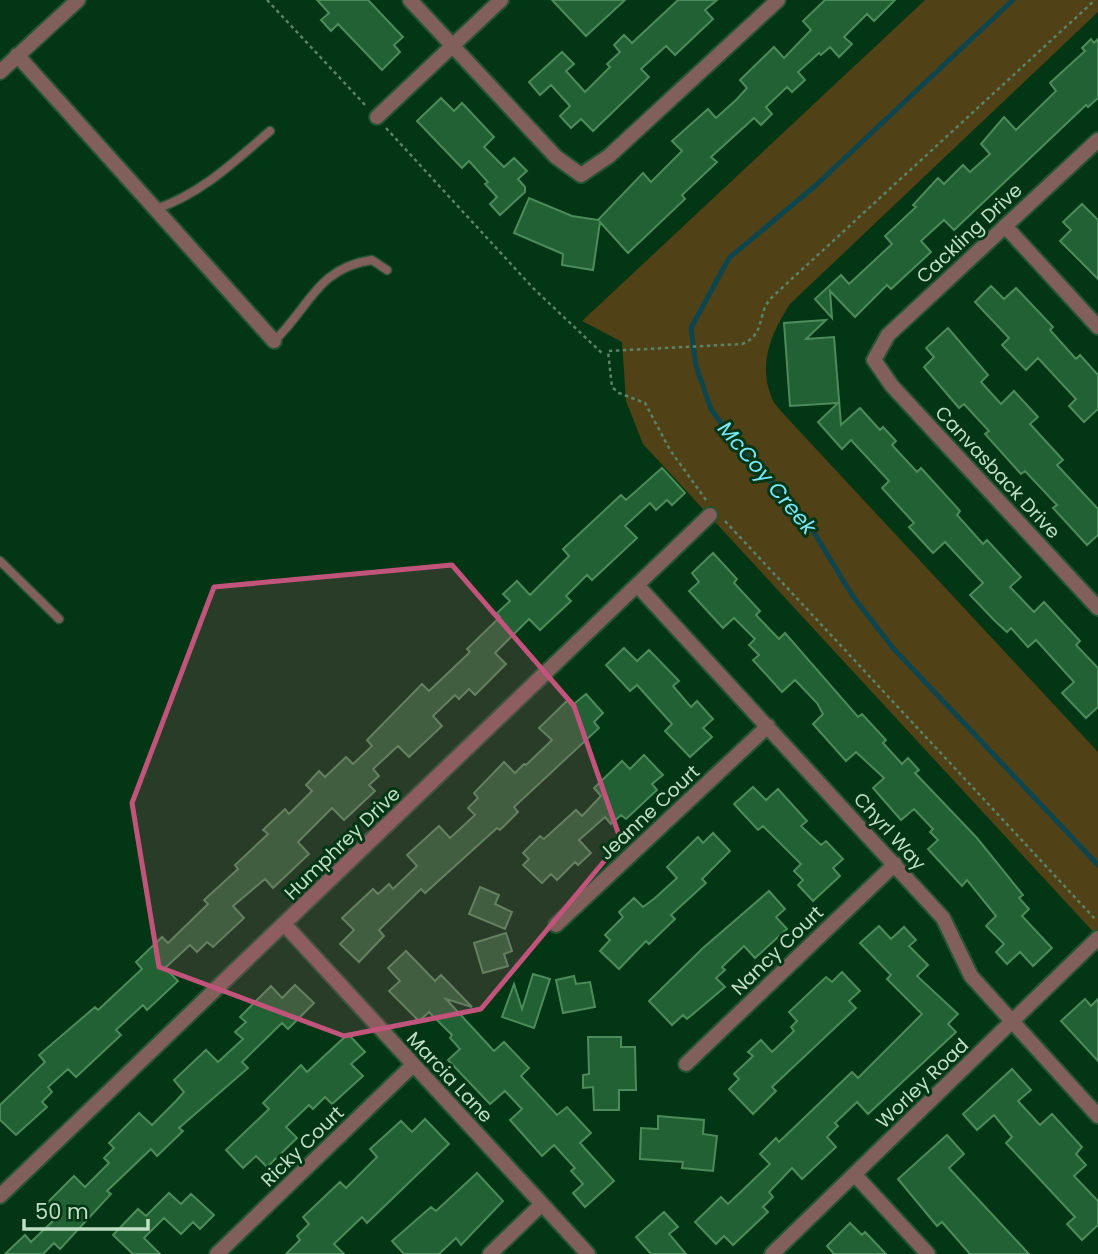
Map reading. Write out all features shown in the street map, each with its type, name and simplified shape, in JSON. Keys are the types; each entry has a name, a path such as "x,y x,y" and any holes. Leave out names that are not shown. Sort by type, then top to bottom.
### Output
{"street":[{"path":"0,72 78,0"},
{"path":"410,0 556,157 580,175 609,156 778,0"},
{"path":"377,117 501,0"},
{"path":"18,55 274,341"},
{"name":"Cackling Drive","path":"874,360 888,335 1098,140"},
{"path":"1004,226 1098,327"},
{"name":"Canvasback Drive","path":"874,360 892,386 1098,608"},
{"name":"Humphrey Drive","path":"0,1196 714,512"},
{"name":"Chyrl Way","path":"637,584 943,918 971,976 1098,1116"},
{"name":"Jeanne Court","path":"556,925 768,726"},
{"name":"Nancy Court","path":"686,1064 895,864"},
{"name":"Marcia Lane","path":"285,925 588,1254"},
{"name":"Worley Road","path":"772,1254 1098,938"},
{"name":"Ricky Court","path":"217,1254 413,1065"},
{"path":"855,1175 928,1254"},
{"path":"490,1254 542,1204"}],"lane":[{"path":"156,209 185,199 215,178 270,131"},
{"path":"274,341 295,321 313,291 330,275 354,263 372,260 387,270"},
{"path":"0,561 59,619"}],"path":[{"path":"267,0 533,288 604,355"},
{"path":"1095,0 770,299 762,309 760,330 753,340 742,344 608,351 612,387 619,393 645,403 670,450 714,512 1096,920"}],"highlighted area":[{"path":"452,565 574,706 621,841 481,1009 344,1036 159,967 132,803 214,587"}],"shaded area":[{"path":"925,0 1098,0 1098,12 790,304 769,348 767,383 772,399 783,413 1098,752 1098,937 643,444 626,401 622,342 582,321"}],"building":[{"path":"317,0 368,0 403,37 394,45 400,52 382,70 338,24 331,31 321,20 329,13"},
{"path":"552,0 625,0 586,36"},
{"path":"678,0 717,0 705,10 713,19 675,55 666,46 641,69 649,77 593,131 581,119 571,128 560,116 570,106 551,85 540,95 529,82 562,52 574,64 566,71 585,92 610,67 607,64 620,52 614,45 624,35 632,43"},
{"path":"825,0 895,0 874,21 867,14 844,37 852,44 839,57 830,47 798,72 805,80 792,92 787,87 766,107 772,114 761,125 754,118 711,157 717,162 682,195 685,199 628,253 600,222 593,270 562,265 563,254 514,233 529,198 572,216 598,220 643,173 651,182 682,151 672,141 708,109 716,118 737,99 747,88 740,80 774,47 784,58 811,30 803,21"},
{"path":"1091,39 1094,43 1098,39 1098,98 1088,107 1086,105 954,230 944,220 921,241 931,252 891,289 887,285 855,317 830,291 832,318 815,299 841,275 849,284 892,244 885,236 916,207 913,205 938,178 944,184 963,165 970,172 990,154 981,144 1004,117 1016,130 1056,91 1050,83 1085,51 1082,48"},
{"path":"441,98 454,111 462,103 494,137 484,147 504,167 514,158 527,171 518,179 525,187 525,192 500,215 490,204 497,197 485,184 488,182 469,161 462,168 417,121"},
{"path":"1082,204 1098,220 1098,279 1060,241 1071,230 1063,222"},
{"path":"991,286 1004,299 1016,288 1053,327 1050,330 1076,359 1080,355 1098,375 1098,409 1084,422 1069,406 1076,399 1038,358 1026,370 1002,345 1009,338 975,302"},
{"path":"826,320 806,339 834,337 841,425 860,408 880,430 883,427 896,441 892,445 917,472 921,468 960,511 957,515 983,544 987,540 1021,577 1010,587 1034,612 1044,602 1080,641 1076,645 1098,668 1098,707 1086,718 1062,693 1074,682 1036,640 1028,647 1011,628 1007,632 995,621 970,595 983,583 945,542 933,553 909,527 914,523 882,488 889,481 851,440 842,449 818,422 838,403 790,406 784,323"},
{"path":"948,328 988,375 981,382 1001,404 1014,391 1038,417 1030,424 1063,460 1057,465 1098,509 1098,535 1087,545 1053,508 1057,505 1025,471 1021,474 985,434 989,431 964,404 959,408 924,367 934,357 926,348"},
{"path":"662,468 685,493 672,505 667,500 656,510 650,503 625,526 637,538 592,580 587,575 566,596 571,601 540,630 529,619 495,653 506,664 475,695 469,689 459,699 455,695 433,716 442,726 409,757 398,746 373,769 379,776 369,785 375,791 344,820 332,808 298,842 309,854 273,888 265,879 233,906 244,918 213,947 207,942 197,952 190,945 165,968 178,981 147,1010 143,1005 116,1030 121,1035 76,1077 68,1069 48,1087 52,1092 42,1102 47,1107 16,1135 0,1120 0,1105 45,1062 39,1055 95,1007 98,1010 142,969 136,962 162,937 168,943 208,904 204,900 238,869 235,865 268,834 263,830 285,809 289,814 312,791 306,785 319,771 325,777 346,757 353,764 372,746 367,740 422,684 429,691 470,652 467,649 500,617 497,613 510,601 503,594 517,581 530,595 569,556 563,549 621,495 626,500"},
{"path":"713,553 737,579 734,583 760,611 756,615 779,639 785,633 858,717 862,714 886,740 883,743 902,764 908,758 919,770 915,773 977,838 1023,895 1019,898 1029,909 1022,916 1052,948 1033,966 1020,952 1007,964 996,952 1004,944 986,926 996,916 967,880 962,886 928,849 938,840 930,832 933,829 914,809 901,820 873,788 884,778 856,752 846,761 813,724 823,714 817,703 795,680 782,692 753,660 759,655 749,645 755,639 734,618 723,628 689,591 699,582 692,573"},
{"path":"624,648 637,661 649,650 679,681 673,686 691,707 697,701 713,719 703,728 712,737 690,757 665,731 672,724 637,685 630,691 606,665"},
{"path":"586,694 603,713 594,722 599,728 514,807 518,812 500,830 497,828 425,893 421,889 379,930 384,936 359,962 340,944 354,930 342,918 373,889 378,894 389,884 393,889 417,866 407,855 439,826 450,838 475,815 468,808 478,798 474,793 504,762 515,773 526,765 552,740 539,728 569,699 574,704"},
{"path":"644,755 663,775 652,784 657,790 626,819 621,815 611,824 605,817 579,840 591,853 578,865 575,862 557,880 551,874 542,883 523,865 529,859 523,853 540,836 544,839 576,810 582,816 601,796 594,788 622,761 630,769"},
{"path":"753,787 766,800 778,789 807,821 801,826 821,845 826,841 843,859 833,868 840,876 813,901 798,885 803,880 794,871 801,864 763,826 758,830 734,804"},
{"path":"713,833 730,851 702,879 706,883 671,915 675,919 649,944 646,941 619,969 600,951 610,940 605,935 623,917 619,912 634,898 643,907 655,898 677,878 667,867 698,837 703,843"},
{"path":"480,887 499,895 495,904 512,912 505,929 469,914"},
{"path":"769,891 785,909 776,917 787,929 755,958 744,946 722,967 725,970 716,978 725,987 687,1019 683,1015 672,1025 649,1001 703,948"},
{"path":"879,926 891,939 904,927 916,940 909,946 928,965 917,976 958,1014 948,1024 956,1032 868,1114 857,1102 835,1123 838,1126 827,1137 836,1147 802,1179 792,1168 769,1192 773,1197 763,1207 768,1212 733,1245 724,1236 716,1244 695,1222 721,1197 728,1204 770,1164 760,1154 776,1138 779,1142 852,1072 858,1078 922,1014 887,979 891,975 860,943"},
{"path":"506,933 512,951 504,954 508,966 483,973 474,943"},
{"path":"406,951 435,981 441,975 472,1007 446,999 494,1051 504,1042 529,1068 521,1076 557,1115 567,1107 591,1133 580,1143 614,1181 585,1207 573,1193 583,1184 571,1171 575,1168 554,1145 542,1156 510,1120 522,1109 505,1091 490,1104 448,1060 460,1049 450,1038 452,1035 429,1012 419,1021 389,991 400,981 388,968"},
{"path":"842,972 860,991 849,1001 856,1008 772,1087 776,1091 753,1114 729,1089 739,1079 734,1074 753,1056 748,1052 761,1040 772,1052 794,1031 791,1027 797,1021 789,1012 826,977 832,982"},
{"path":"533,974 550,979 534,1028 502,1017 514,984 522,1009"},
{"path":"574,976 576,984 590,982 595,1007 563,1013 556,980"},
{"path":"295,985 314,1003 288,1029 282,1023 242,1062 248,1068 179,1128 183,1131 157,1156 151,1149 107,1191 111,1194 60,1249 54,1243 43,1254 5,1254 25,1235 31,1242 56,1218 44,1206 74,1176 85,1187 109,1163 104,1158 114,1148 109,1143 139,1113 152,1125 176,1101 184,1092 174,1080 206,1050 218,1062 243,1039 235,1032 246,1022 240,1017 271,986 282,998"},
{"path":"1085,999 1091,1006 1098,999 1098,1061 1061,1021"},
{"path":"348,1034 365,1052 351,1064 363,1076 332,1104 325,1097 313,1109 309,1105 286,1127 297,1138 267,1167 256,1156 243,1168 226,1150 269,1109 263,1103 301,1065 307,1072"},
{"path":"588,1037 621,1037 621,1047 635,1047 636,1090 619,1090 619,1110 594,1110 593,1087 583,1088 583,1075 589,1074"},
{"path":"1012,1069 1031,1090 1018,1101 1040,1125 1052,1114 1082,1147 1076,1154 1086,1165 1074,1176 1098,1201 1098,1225 1082,1240 1067,1224 1075,1217 1006,1143 1012,1137 994,1115 977,1130 963,1114"},
{"path":"658,1116 704,1120 703,1134 717,1136 713,1171 682,1168 683,1162 640,1159 641,1128 658,1129"},
{"path":"425,1119 449,1144 367,1223 362,1217 334,1244 344,1254 286,1254 300,1240 297,1236 309,1224 303,1217 340,1182 346,1188 377,1157 370,1149 401,1121 412,1132"},
{"path":"947,1135 964,1154 949,1168 1029,1254 970,1254 942,1222 937,1226 898,1179"},
{"path":"477,1173 503,1201 461,1245 456,1238 439,1254 404,1254 392,1241 431,1207 436,1211"},
{"path":"169,1193 181,1204 191,1194 214,1215 200,1229 193,1222 181,1234 164,1218 144,1238 160,1254 133,1254 113,1235 138,1209 146,1216"},
{"path":"664,1212 678,1227 669,1234 686,1254 651,1254 636,1237"},
{"path":"850,1223 862,1235 865,1232 886,1254 834,1254 827,1246"}],"waterway":[{"name":"McCoy Creek","path":"1013,0 815,186 729,258 691,328 696,366 711,409 737,445 807,521 852,595 893,648 1098,865"}]}
